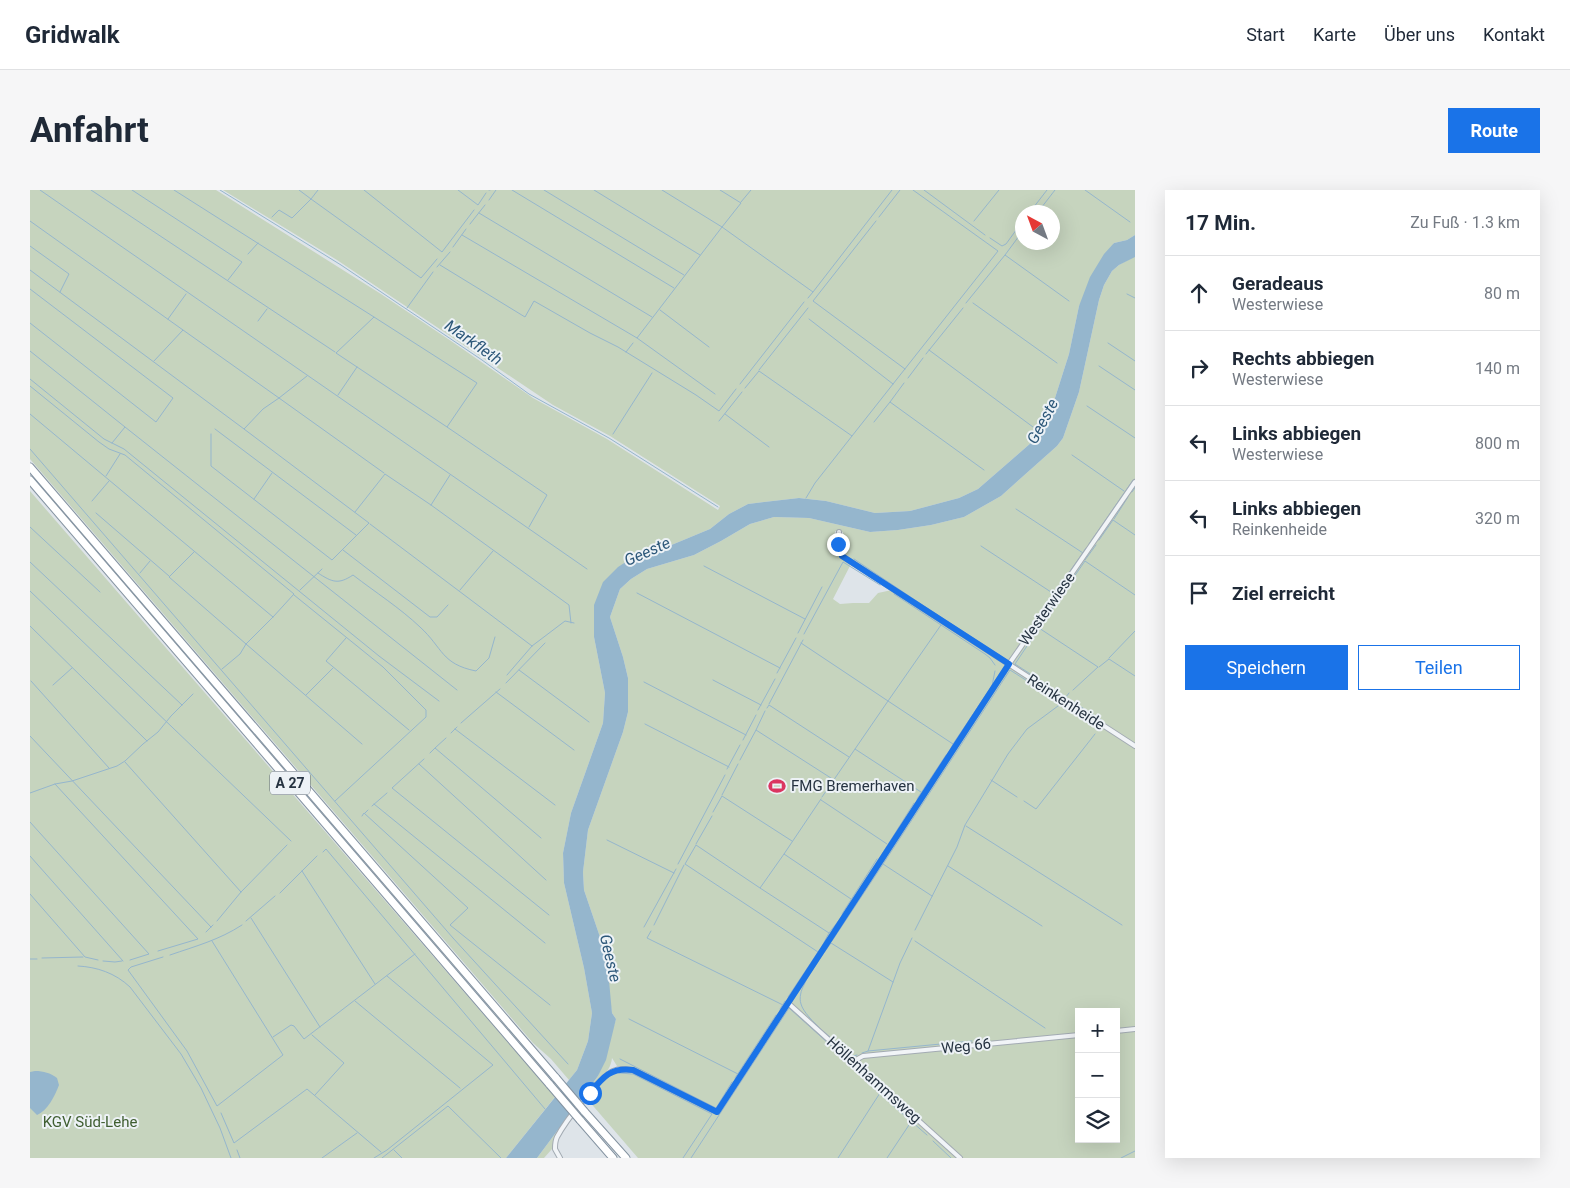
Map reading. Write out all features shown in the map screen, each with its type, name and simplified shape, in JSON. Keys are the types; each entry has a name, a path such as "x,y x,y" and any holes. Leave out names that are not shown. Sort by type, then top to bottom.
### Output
{"highway":[{"name":"A 27","path":"30,467 626,1158"},
{"name":"A 27","path":"30,480 613,1158"}],"street":[{"name":"Westerwiese","path":"560,1158 554,1149 556,1138 601,1079 616,1070 633,1070 717,1112 1009,664 1135,482"},
{"name":"Reinkenheide","path":"839,532 838,544 842,556 1135,746"},
{"name":"Höllenhammsweg","path":"788,1003 960,1158"},
{"path":"1120,1031 1135,1029"},
{"name":"Weg 66","path":"854,1061 863,1056 1075,1035"}],"green space":[{"path":"30,190 216,190 381,294 533,398 607,439 718,510 720,506 610,436 553,405 337,260 223,190 1135,190 1135,235 1127,240 1114,243 1079,306 1069,354 1047,423 1040,435 978,489 959,498 910,511 875,513 826,501 799,498 748,504 729,514 710,529 669,546 635,556 594,622 594,637 605,693 603,723 571,813 563,853 564,883 584,968 592,1013 588,1041 577,1070 569,1080 551,1059 533,1043 30,459"},
{"path":"1135,257 1135,745 844,555 842,548 843,532 835,531 837,550 841,557 851,564 833,599 840,604 869,603 878,593 892,590 1135,748 1135,1158 638,1158 588,1100 606,1079 621,1071 622,1067 617,1066 612,1058 607,1071 555,1137 552,1149 544,1158 537,1158 598,1076 616,1019 612,1013 600,937 584,890 583,872 588,830 623,732 628,712 628,678 610,617 620,589 647,569 694,555 750,524 774,517 809,518 870,532 898,530 964,517 1001,496 1057,446 1063,438 1079,392 1099,300 1104,285 1112,271"},
{"name":"KGV Süd-Lehe","path":"30,491 555,1097 506,1158 30,1158"}],"water":[{"path":"1135,235 1135,257 1112,271 1104,285 1079,392 1063,438 1057,446 1001,496 964,517 898,530 870,532 809,518 774,517 750,524 694,555 647,569 620,589 610,617 628,678 628,712 623,732 588,830 583,872 584,890 600,937 608,970 612,1013 616,1019 606,1060 598,1076 537,1158 506,1158 577,1070 588,1041 592,1013 584,968 564,883 563,853 571,813 603,723 605,693 594,637 594,605 603,582 618,567 635,556 669,546 710,529 729,514 748,504 799,498 826,501 875,513 910,511 959,498 978,489 1040,435 1047,423 1069,354 1079,306 1090,277 1104,254 1114,243 1127,240"},
{"path":"35,1071 54,1076 57,1078 59,1085 47,1107 37,1115 30,1108 30,1072"}],"waterway":[{"path":"40,190 587,569"},
{"path":"91,190 335,352"},
{"path":"132,190 242,262 228,280"},
{"path":"174,190 374,317"},
{"name":"Markfleth","path":"220,190 341,265 529,394 609,438 718,507"},
{"path":"272,217 279,210 292,218 311,199 299,190"},
{"path":"318,190 311,199 421,278 437,259"},
{"path":"364,190 442,252 474,210"},
{"path":"458,190 478,205 486,193"},
{"path":"489,200 496,190"},
{"path":"512,190 674,288"},
{"path":"544,190 684,275"},
{"path":"594,190 700,255"},
{"path":"662,190 722,227 741,203 720,190"},
{"path":"741,202 751,190"},
{"path":"813,292 892,190"},
{"path":"879,217 900,190"},
{"path":"852,436 998,251 913,190"},
{"path":"924,190 985,235"},
{"path":"974,221 999,190"},
{"path":"1035,205 1047,190"},
{"path":"1043,205 1055,190"},
{"path":"1085,190 1130,222"},
{"path":"470,224 485,205"},
{"path":"479,213 652,317"},
{"path":"30,221 183,330 154,361"},
{"path":"876,221 813,301 905,369"},
{"path":"462,235 637,338 722,227 813,292 808,298"},
{"path":"453,247 466,229"},
{"path":"990,238 1002,246 1006,244 1015,232"},
{"path":"1015,241 1005,255 1069,301"},
{"path":"248,254 258,243"},
{"path":"30,246 69,274 60,292"},
{"path":"437,267 450,252"},
{"path":"966,303 1005,255"},
{"path":"440,265 525,317 534,301 618,347 719,411 736,389"},
{"path":"30,270 244,429"},
{"path":"407,308 433,272"},
{"path":"30,289 173,398 156,422 30,323"},
{"path":"168,319 186,294"},
{"path":"1127,294 1135,298"},
{"path":"740,384 804,302"},
{"path":"973,303 1057,363"},
{"path":"759,370 808,308"},
{"path":"926,354 963,308"},
{"path":"258,321 267,309"},
{"path":"660,310 709,347"},
{"path":"447,427 336,353 374,317 477,383 447,427 547,495 529,527"},
{"path":"809,319 893,384"},
{"path":"183,330 279,398 263,409 244,429 369,523 332,560 211,466 211,434"},
{"path":"637,338 715,394"},
{"path":"626,352 633,343"},
{"path":"1108,343 1135,361"},
{"name":"Geeste","path":"929,350 1033,427"},
{"path":"30,351 125,427 112,443"},
{"path":"908,378 923,358"},
{"path":"1099,366 1135,390"},
{"path":"338,395 357,367"},
{"path":"745,388 759,371 852,436 815,483 806,498"},
{"path":"613,434 652,373"},
{"path":"307,376 279,398 384,473"},
{"path":"30,379 104,439 124,449 379,656 439,701"},
{"path":"904,383 890,402 984,470"},
{"path":"30,386 99,442 109,449 125,455 294,594 246,644 362,744"},
{"path":"719,421 742,392"},
{"path":"874,422 890,402"},
{"path":"1087,406 1135,438"},
{"path":"30,414 273,617"},
{"path":"725,414 769,447"},
{"path":"125,427 457,690"},
{"path":"215,429 356,535"},
{"path":"30,449 453,938 568,1064"},
{"path":"106,476 120,454"},
{"path":"1072,455 1124,491"},
{"path":"254,499 272,473"},
{"path":"355,512 385,474 569,605 571,623"},
{"path":"431,505 450,475"},
{"path":"1089,544 1133,480"},
{"path":"92,501 109,481"},
{"path":"1132,492 1135,488"},
{"path":"1114,519 1128,497"},
{"path":"1016,509 1083,553"},
{"path":"96,513 169,576"},
{"path":"1099,540 1113,520 1135,535"},
{"path":"370,524 532,646"},
{"path":"30,527 100,592"},
{"path":"1085,560 1096,545"},
{"path":"981,546 1054,594"},
{"path":"1060,586 1086,548"},
{"path":"343,550 430,617 437,617 448,605"},
{"path":"460,590 493,551"},
{"path":"194,552 169,577 246,644 240,654 222,669"},
{"path":"854,559 991,651"},
{"path":"140,573 150,561"},
{"path":"1062,594 1085,561 1135,595"},
{"path":"30,562 182,705"},
{"path":"804,634 843,562 880,585"},
{"path":"704,566 805,619"},
{"path":"300,590 322,569"},
{"path":"318,573 327,579 335,581 343,580 353,575 412,620 428,635 449,660 464,668 476,671 489,658 495,637"},
{"path":"798,633 822,587"},
{"path":"30,591 291,841"},
{"path":"1010,659 1057,591"},
{"path":"637,593 780,668"},
{"path":"894,594 985,654 995,665"},
{"path":"294,595 383,667 426,710 426,717 335,801"},
{"path":"1040,627 1059,599"},
{"path":"507,675 532,646 565,621 574,623"},
{"path":"941,625 888,701 953,744 992,686 995,671"},
{"path":"30,626 147,741"},
{"path":"1069,693 1066,697 1015,664 1039,628 1098,667 1073,690"},
{"path":"1109,658 1135,631"},
{"path":"346,638 326,661 409,730"},
{"path":"777,673 796,638"},
{"path":"769,704 803,640"},
{"path":"506,683 545,643"},
{"path":"801,643 888,701 855,749 921,792"},
{"path":"1099,667 1109,659 1135,676"},
{"path":"53,685 72,668"},
{"path":"306,695 333,668"},
{"path":"519,670 589,722"},
{"path":"883,864 1010,670 1043,691"},
{"path":"758,710 775,679"},
{"path":"713,680 761,705"},
{"path":"31,681 109,768"},
{"path":"644,682 746,735"},
{"path":"461,723 500,689"},
{"path":"496,692 574,750"},
{"path":"30,793 117,766 158,732 193,694"},
{"path":"915,930 957,847 965,825 1008,754 1027,729 1062,703 1050,696"},
{"path":"1067,698 1103,721"},
{"path":"1062,703 1093,723"},
{"path":"767,708 769,705 849,757"},
{"path":"756,730 765,711"},
{"path":"743,740 756,715"},
{"path":"645,724 729,767"},
{"path":"451,733 457,727"},
{"path":"455,729 555,805"},
{"path":"740,760 756,730 834,780"},
{"path":"1024,801 1036,809 1095,734"},
{"path":"30,736 211,927"},
{"path":"435,748 446,738"},
{"path":"950,750 953,744"},
{"path":"727,769 740,745"},
{"path":"430,753 435,748 541,838"},
{"path":"822,797 855,749"},
{"path":"917,799 946,755"},
{"path":"424,759 392,788 549,915"},
{"path":"125,762 241,892"},
{"path":"419,764 546,880"},
{"path":"722,795 738,764"},
{"path":"678,864 725,775"},
{"path":"991,780 1017,797"},
{"path":"55,784 198,939 158,951"},
{"path":"372,806 387,793"},
{"path":"713,812 722,796 792,841"},
{"path":"821,799 784,854 851,899"},
{"path":"821,800 887,844"},
{"path":"882,854 914,803"},
{"path":"374,804 545,943"},
{"path":"365,813 368,810"},
{"path":"362,816 364,813 468,908 450,925 550,1005"},
{"path":"696,844 712,816"},
{"path":"30,822 149,954 130,960"},
{"path":"966,826 1122,925"},
{"path":"607,840 674,873"},
{"path":"217,921 241,892 287,845"},
{"path":"760,888 696,845 685,864 818,952 820,949"},
{"path":"323,852 326,849 545,1109"},
{"path":"784,854 760,888 829,933 839,920"},
{"path":"30,856 123,961"},
{"path":"280,893 317,856"},
{"path":"842,914 877,859"},
{"path":"832,941 883,864 932,896"},
{"path":"654,925 684,865"},
{"path":"948,866 1042,926"},
{"path":"644,927 676,869"},
{"path":"302,871 375,984"},
{"path":"30,894 85,957 98,960"},
{"path":"246,921 275,896"},
{"path":"251,918 320,1027"},
{"path":"206,932 213,925"},
{"path":"170,955 216,939 242,925"},
{"path":"651,931 647,938 783,1005"},
{"path":"822,946 829,933"},
{"path":"868,1051 900,963 912,938"},
{"path":"163,957 131,967 128,970 187,1051 217,1106 283,1055 212,941"},
{"path":"915,941 1045,1028"},
{"path":"857,1055 853,1056 809,1017 801,1004 802,989 831,943 893,982"},
{"path":"788,997 818,952"},
{"path":"273,1037 291,1025 294,1026 304,1039 415,954"},
{"path":"42,958 83,957"},
{"path":"30,959 37,959"},
{"path":"103,961 122,961"},
{"path":"78,966 106,972 130,987 181,1054 201,1088 220,1128 231,1158"},
{"path":"374,1158 387,1150 493,1065 387,976"},
{"path":"355,1001 460,1088"},
{"path":"780,1009 785,1001"},
{"path":"691,1158 789,1008 848,1061"},
{"path":"735,1078 776,1015"},
{"path":"629,1019 738,1074"},
{"path":"312,1035 344,1063 315,1095"},
{"path":"862,1053 972,1041"},
{"path":"620,1059 716,1108 732,1082"},
{"path":"852,1066 883,1096"},
{"path":"619,1073 633,1074 712,1114 683,1158"},
{"path":"221,1113 234,1143 307,1089 381,1152"},
{"path":"838,1158 880,1093"},
{"path":"889,1102 927,1135"},
{"path":"382,1158 448,1106 501,1158"},
{"path":"887,1158 911,1122"},
{"path":"322,1158 357,1133"},
{"path":"933,1141 951,1158"},
{"path":"237,1150 240,1158"},
{"path":"394,1150 402,1158"},
{"path":"1121,1158 1135,1151"}],"place":[{"name":"FMG Bremerhaven","path":"777,786"}],"route":[{"path":"590,1093 601,1079 611,1072 624,1069 633,1070 717,1112 1009,664 842,556 838,544"}]}
